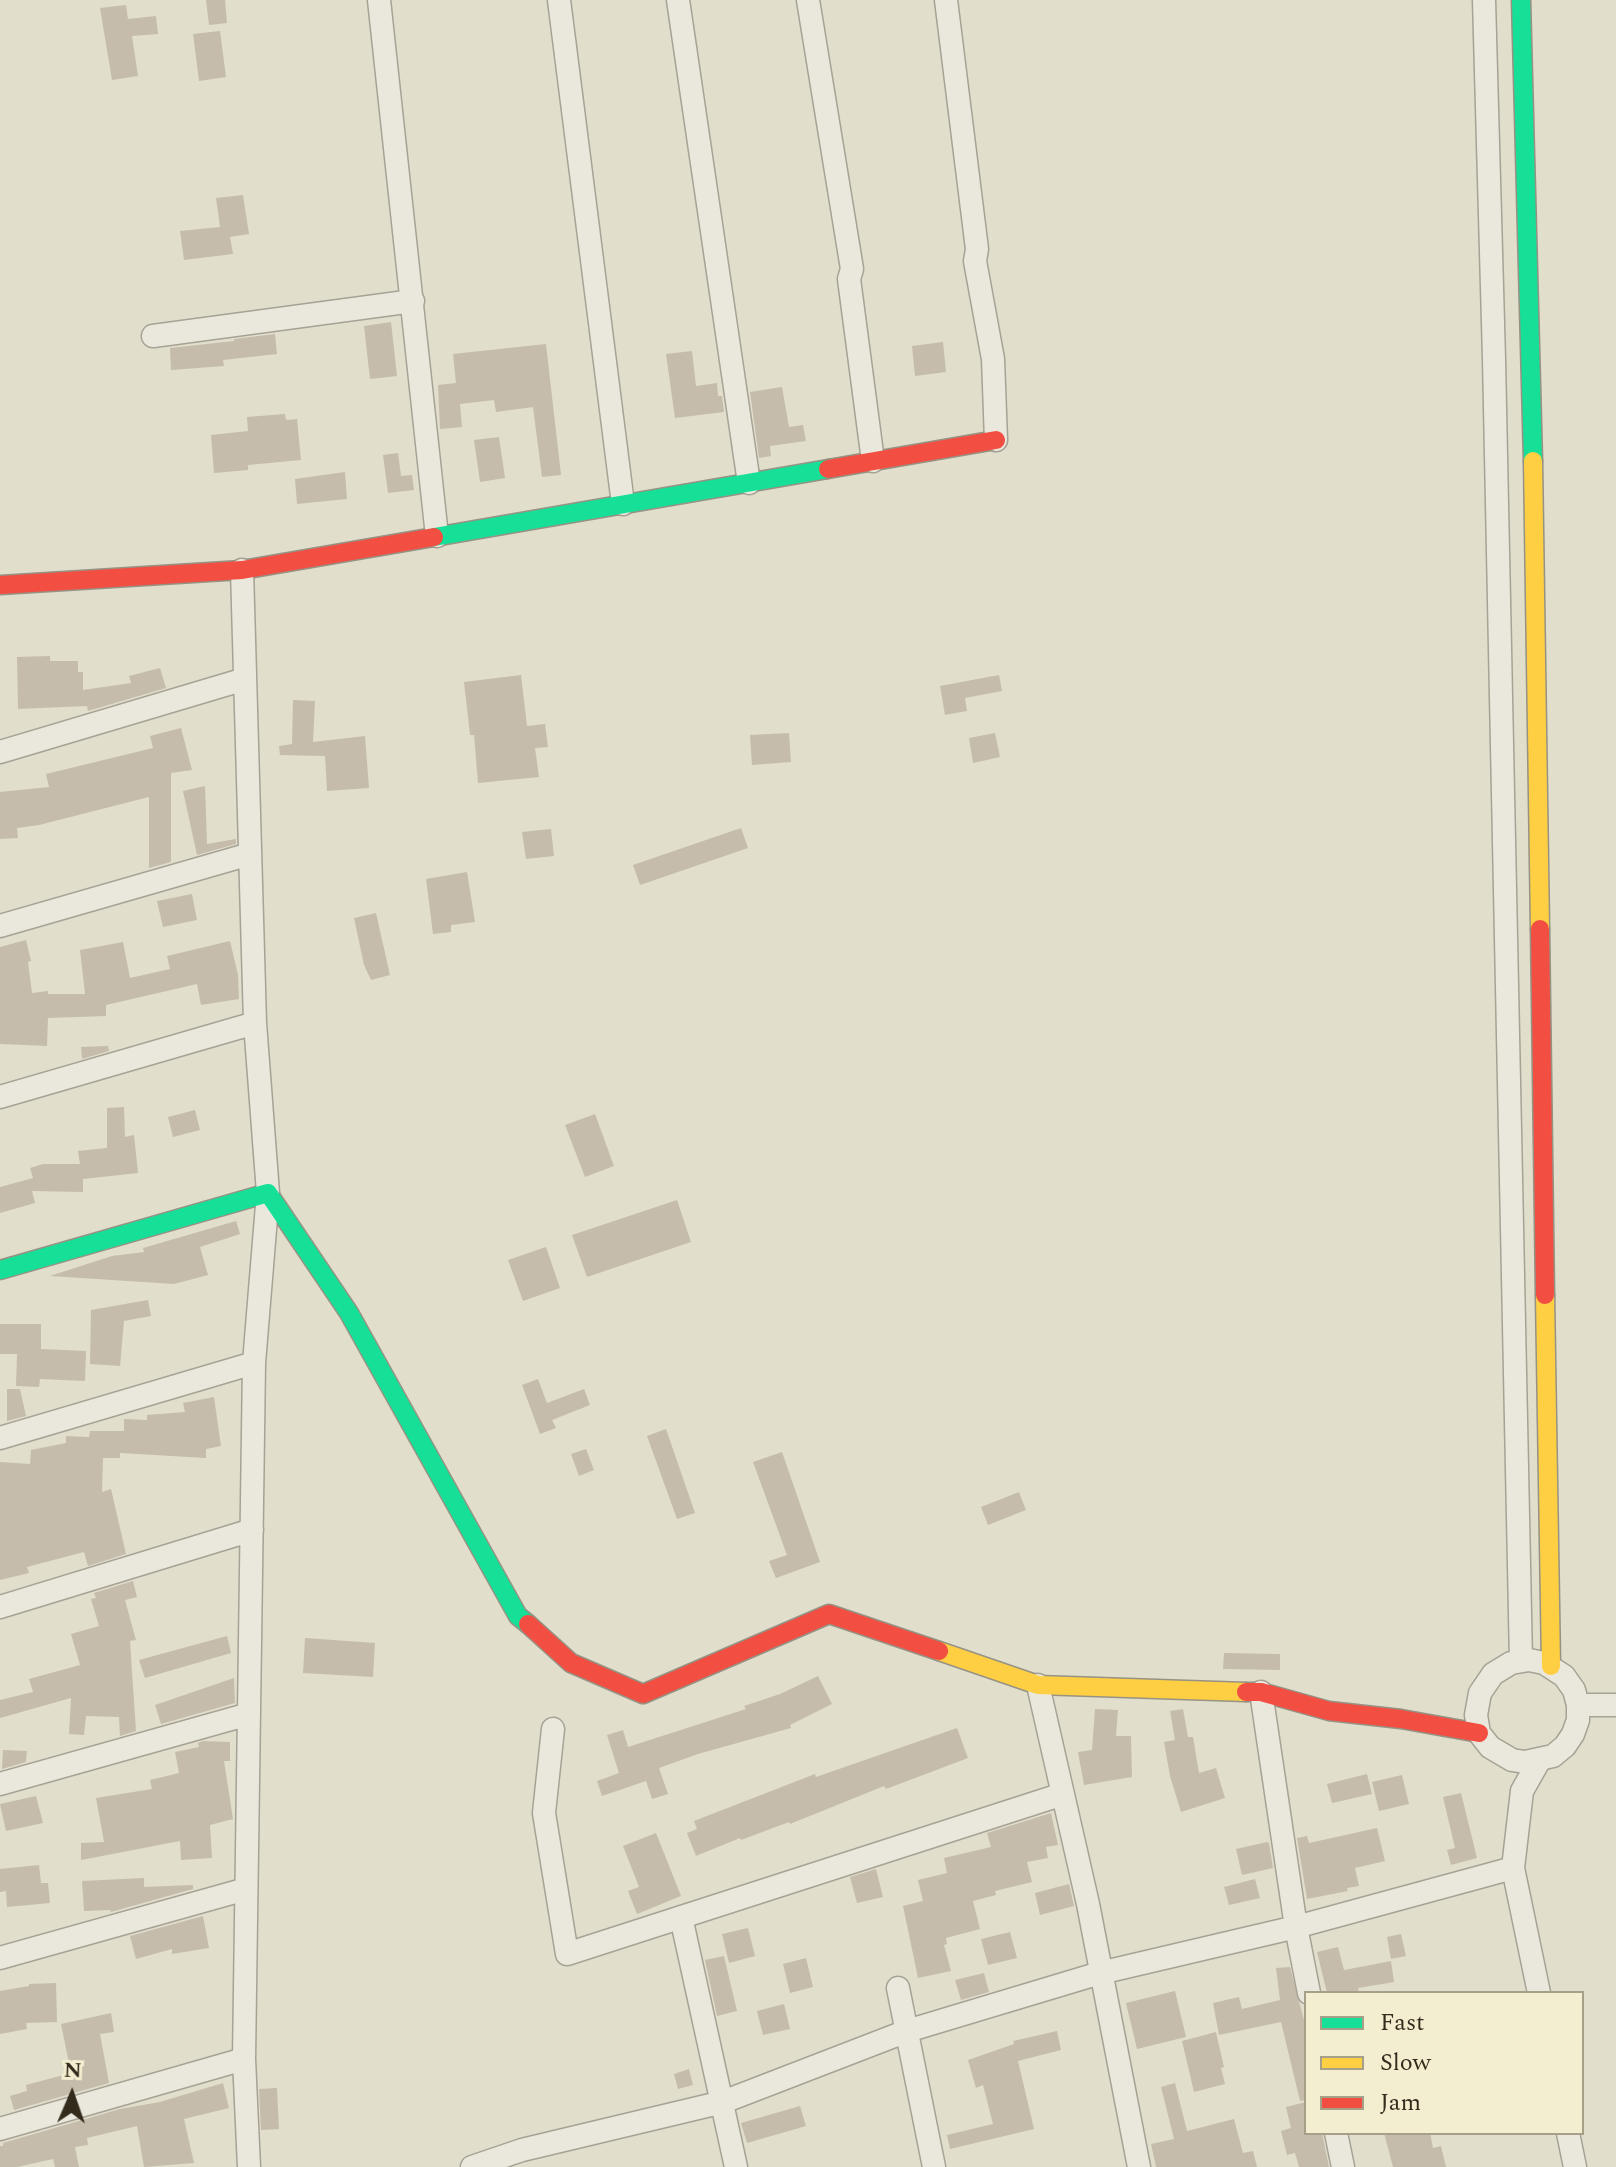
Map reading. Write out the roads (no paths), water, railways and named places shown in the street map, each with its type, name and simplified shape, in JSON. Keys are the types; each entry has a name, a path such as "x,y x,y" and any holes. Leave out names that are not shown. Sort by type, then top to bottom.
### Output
{"street":[{"path":"379,0 437,536"},
{"path":"559,0 623,504"},
{"path":"678,0 749,483"},
{"path":"808,0 852,269 849,279 873,461"},
{"path":"0,585 242,570 996,440 993,359 975,261 977,249 946,0"},
{"path":"1484,0 1495,375 1521,1661"},
{"path":"1521,0 1531,360 1551,1666"},
{"path":"153,336 413,301"},
{"path":"242,570 255,1023 268,1193 254,1363 244,2059 249,2167"},
{"path":"0,752 245,679"},
{"path":"0,926 250,854"},
{"path":"0,1097 255,1023"},
{"path":"268,1193 349,1313 518,1616 571,1663 643,1694 829,1614 1038,1685 1261,1692 1329,1711 1401,1719 1479,1733 1502,1756 1525,1762 1553,1756 1573,1734 1578,1705 1569,1683 1551,1666 1536,1661 1521,1661 1493,1674 1480,1693 1476,1715 1479,1733"},
{"path":"0,1270 268,1193"},
{"path":"0,1438 254,1363"},
{"path":"0,1607 252,1530"},
{"path":"1038,1685 1139,2167"},
{"path":"1261,1692 1309,1991"},
{"path":"1578,1705 1616,1705"},
{"path":"0,1784 249,1714"},
{"path":"553,1729 544,1813 567,1954 1063,1794"},
{"path":"1539,1761 1522,1791 1513,1868 1539,1991"},
{"path":"472,2167 524,2158 723,2102 907,2031 1100,1973 1296,1927 1513,1868"},
{"path":"0,1958 246,1889"},
{"path":"681,1917 736,2167"},
{"path":"898,1988 934,2167"},
{"path":"0,2129 244,2059"},
{"path":"1336,2135 1343,2167"},
{"path":"1568,2135 1575,2167"}]}
